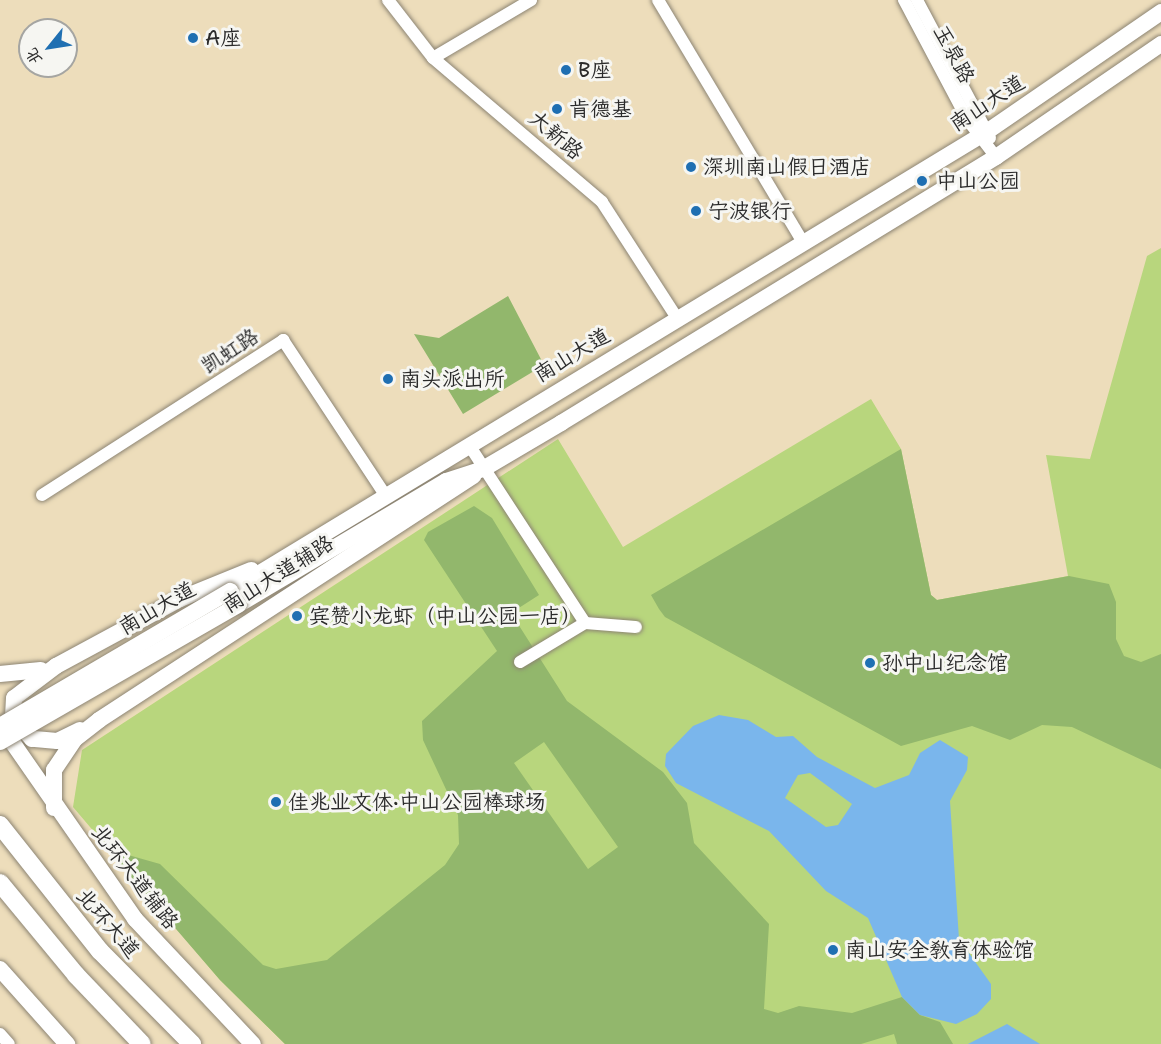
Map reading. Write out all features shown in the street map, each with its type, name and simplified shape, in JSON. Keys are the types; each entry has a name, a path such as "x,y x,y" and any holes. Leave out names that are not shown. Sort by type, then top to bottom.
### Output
{"highway":[{"name":"北环大道","path":"0,825 100,951 192,1044"},
{"path":"0,883 76,975 142,1044"}],"main road":[{"name":"南山大道","path":"291,564 386,496 983,134 1161,12"},
{"name":"南山大道","path":"0,742 291,564 446,482 483,469 996,157 1161,44"},
{"name":"南山大道辅路","path":"99,720 483,469"},
{"name":"南山大道辅路","path":"56,666 180,599 291,564"},
{"name":"南山大道","path":"0,724 234,598"},
{"path":"56,666 14,698 13,717 24,734 40,742 57,741 99,720"},
{"path":"0,674 56,666"},
{"path":"54,808 54,770 75,739 99,720"},
{"name":"北环大道辅路","path":"0,724 54,808 135,919 253,1044"},
{"path":"0,969 67,1044"}],"street":[{"name":"大新路","path":"388,0 433,58 587,186 618,222 677,318"},
{"path":"433,58 531,0"},
{"path":"658,0 803,242"},
{"name":"玉泉路","path":"904,0 996,157"},
{"name":"玉泉路","path":"917,0 983,134"},
{"name":"凯虹路","path":"42,495 283,340 386,496"},
{"path":"469,446 483,469 495,479 585,623"},
{"path":"520,662 585,623 636,627"},
{"path":"0,1034 9,1044"}],"green space":[{"path":"1161,248 1161,1044 285,1044 220,980 73,807 82,750 558,439 623,547 871,399 901,449 931,595 937,600 1068,576 1046,455 1090,459 1147,256"},
{"path":"508,296 544,365 463,414 414,334 439,338"},
{"path":"901,449 931,595 937,600 1069,576 1109,584 1116,602 1116,639 1124,656 1141,662 1161,654 1161,769 1072,727 1042,725 1010,740 972,726 901,746 665,617 659,609 651,595"},
{"path":"474,506 492,518 539,595 511,613 567,701 663,772 687,803 694,843 769,924 764,1009 778,1013 799,1006 852,1013 902,997 920,1015 940,1022 953,1044 897,1044 894,1034 861,1044 285,1044 220,980 107,849 160,864 263,965 276,969 327,960 445,865 459,844 458,815 423,740 422,721 497,651 424,540 428,532","holes":["544,742 618,847 588,869 514,763"]}],"water":[{"path":"719,715 748,720 776,737 793,736 817,757 875,788 909,775 920,753 940,740 968,757 967,770 950,801 959,939 991,984 991,999 977,1014 956,1024 920,1015 902,997 868,918 826,891 769,831 676,783 665,766 666,754 693,726","holes":["810,773 852,804 838,825 826,827 785,798 798,775"]},
{"path":"1007,1024 1040,1044 968,1044"}],"place":[{"name":"A座","path":"193,38"},
{"name":"B座","path":"566,70"},
{"name":"肯德基","path":"557,109"},
{"name":"深圳南山假日酒店","path":"691,167"},
{"name":"中山公园","path":"922,181"},
{"name":"宁波银行","path":"696,211"},
{"name":"南头派出所","path":"388,379"},
{"name":"宾赞小龙虾（中山公园一店）","path":"297,616"},
{"name":"孙中山纪念馆","path":"870,663"},
{"name":"佳兆业文体·中山公园棒球场","path":"276,802"},
{"name":"南山安全教育体验馆","path":"833,950"}]}
